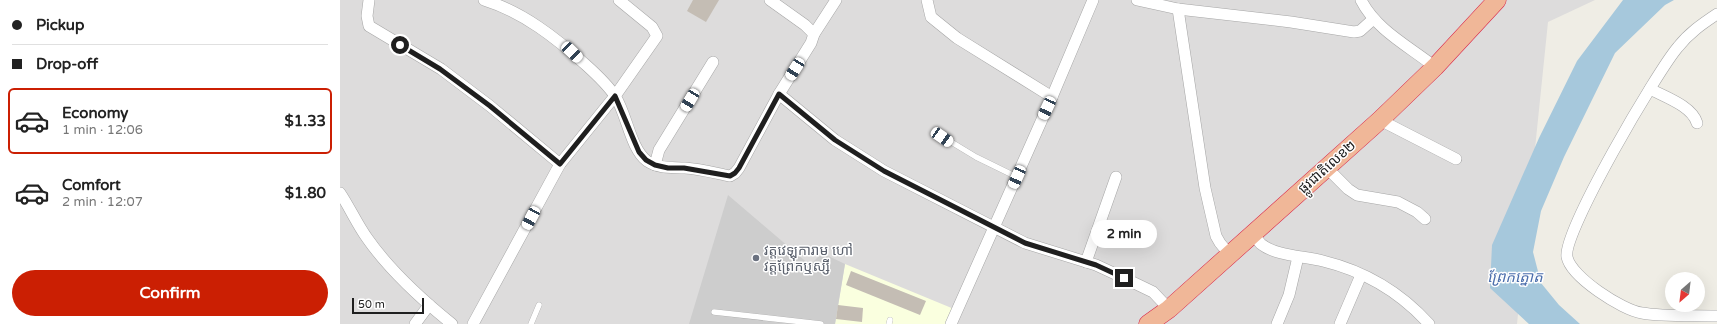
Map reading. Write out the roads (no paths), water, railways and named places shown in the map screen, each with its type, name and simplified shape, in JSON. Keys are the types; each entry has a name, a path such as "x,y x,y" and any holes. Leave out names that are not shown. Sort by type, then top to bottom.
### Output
{"highway":[{"name":"ផ្លូវជាតិលេខ២","path":"1153,323 1380,120 1435,67 1496,0"}],"street":[{"path":"369,0 367,16 369,26 440,69 490,106 560,164"},
{"path":"484,0 519,15 555,37 597,76 615,96 639,152 646,160 655,165 668,168 684,168 730,176 735,173 779,94 811,43 814,34 836,0"},
{"path":"473,324 560,164 615,96 657,36 652,27 619,0"},
{"path":"770,0 806,25 814,34"},
{"path":"927,0 931,17 957,38 1052,98"},
{"path":"951,324 1052,98 1093,0"},
{"path":"1137,0 1178,9 1291,22 1354,32 1360,31 1370,22"},
{"path":"1361,0 1370,13 1384,27 1435,67"},
{"path":"1178,9 1205,188 1216,236 1230,255"},
{"path":"1717,14 1698,26 1677,47 1650,89 1599,177 1580,214 1569,241 1566,256 1573,268 1584,281 1609,299 1640,313 1717,316"},
{"path":"655,165 659,150 713,62"},
{"path":"1650,89 1685,108 1695,116 1697,123"},
{"path":"779,94 835,140 884,171 1025,243 1096,265 1153,292 1169,309"},
{"path":"1380,120 1456,159"},
{"path":"1326,167 1348,189 1357,195 1398,202 1418,212 1425,219"},
{"path":"1086,262 1116,177"},
{"path":"340,193 366,237 385,261 428,305 452,324"},
{"path":"1253,234 1261,244 1272,249 1298,257 1323,261 1381,284 1403,299 1429,324"},
{"path":"1277,324 1289,295 1298,257"},
{"path":"1340,324 1361,275"},
{"path":"415,324 428,305"}],"lane":[{"path":"942,137 976,157 1017,177"},
{"path":"530,324 539,305"},
{"path":"714,312 821,324"}],"water":[{"name":"ព្រែកត្នោត","path":"1623,0 1674,0 1665,5 1615,53 1564,157 1541,211 1533,252 1541,283 1559,305 1580,324 1529,324 1490,288 1492,245 1539,138 1577,61"}],"place":[{"name":"វត្តវេឡុការាម ហៅ វត្តព្រែកឬស្សី","path":"756,258"}]}
